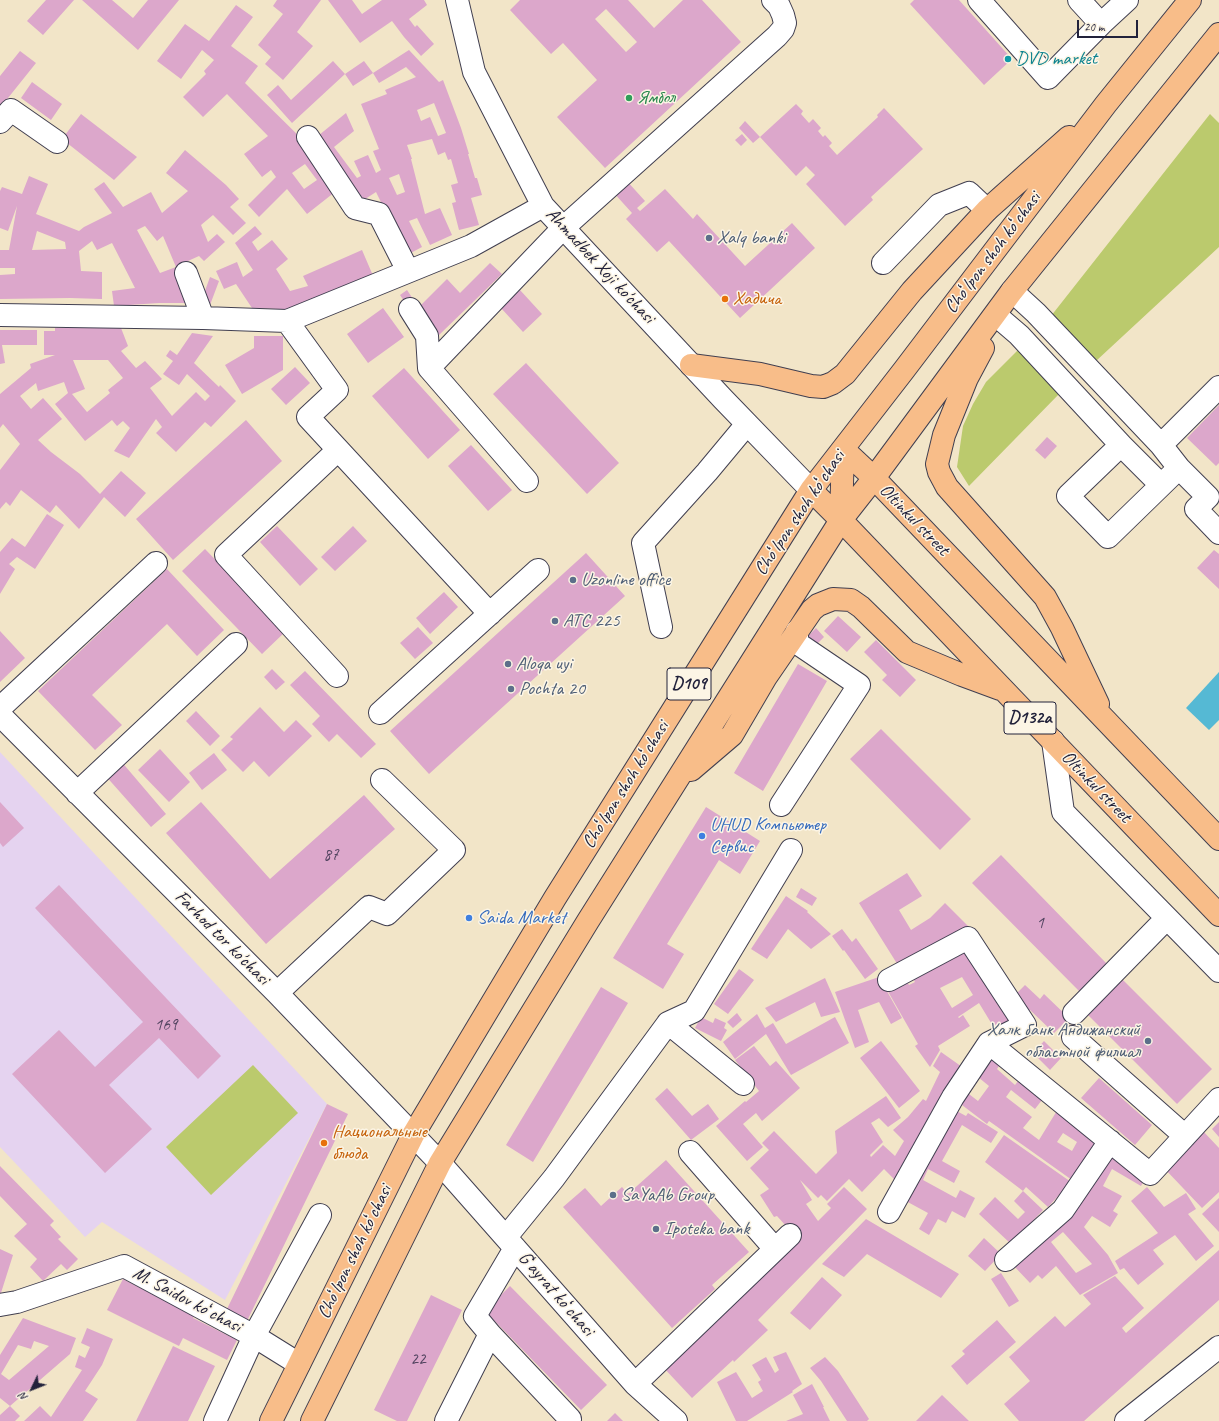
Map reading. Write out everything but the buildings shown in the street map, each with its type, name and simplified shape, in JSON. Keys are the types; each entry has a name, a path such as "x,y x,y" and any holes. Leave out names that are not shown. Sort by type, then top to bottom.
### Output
{"main road":[{"name":"Choʻlpon shoh koʻchasi","path":"272,1421 413,1134 559,892 811,490 1106,104 1190,0"},
{"name":"Choʻlpon shoh koʻchasi","path":"312,1421 440,1163 588,921 841,520 874,478 1012,291 1219,34"},
{"path":"691,365 760,374 811,386 823,387 833,383 845,374 912,291 987,210 1106,104"},
{"path":"1012,291 967,378 944,435 937,464 946,487 1045,597 1062,628 1105,720"},
{"path":"841,520 843,449"},
{"name":"Oltinkul street","path":"843,449 874,478 1219,840"},
{"path":"811,490 874,478"},
{"name":"Oltinkul street","path":"811,490 1219,915"},
{"path":"674,784 732,735 766,677 812,610 818,605 833,600 851,600 870,615 907,652 1004,691"}],"street":[{"name":"Ahmadbek Xoji ko'chasi","path":"457,0 474,72 543,206 691,365 811,490"},
{"path":"429,368 563,228 777,36 783,29 785,23 779,6 773,0"},
{"path":"1079,0 1101,24"},
{"path":"980,1 1048,78 1127,0"},
{"path":"0,122 11,110 57,142"},
{"path":"308,138 355,208 379,214 408,271"},
{"path":"883,263 938,205 969,193 987,210"},
{"path":"0,315 203,318 287,321 471,246 543,206"},
{"path":"186,273 203,318"},
{"path":"1012,291 1036,313 1161,445 1179,468 1208,497 1196,509 1219,533"},
{"path":"410,309 427,336 429,368 527,481"},
{"path":"998,317 1019,335 1121,445 1161,485"},
{"path":"287,321 337,390 308,417 490,614"},
{"path":"1161,445 1219,387"},
{"path":"661,628 643,543 707,472 747,424"},
{"path":"1121,445 1068,496 1108,537 1179,468"},
{"path":"337,676 226,555 338,450"},
{"path":"0,708 156,564"},
{"path":"380,713 538,570"},
{"path":"781,805 859,685 798,643 797,631"},
{"path":"76,793 236,644"},
{"name":"Farhod tor ko'chasi","path":"0,715 277,994 440,1163"},
{"path":"1053,741 1063,812 1219,971"},
{"path":"277,994 369,907 387,914 454,850 382,780"},
{"path":"568,1421 570,1419 475,1316 510,1243 554,1178 668,1023 694,1011 791,850"},
{"path":"1074,1013 1167,918"},
{"path":"889,980 968,938 1025,1025 989,1043 953,1097 890,1212"},
{"path":"668,1023 743,1084"},
{"path":"1073,1037 1185,1136"},
{"path":"989,1043 1150,1174 1219,1099"},
{"path":"1006,1260 1063,1210 1110,1141"},
{"path":"635,1384 782,1242 690,1152"},
{"name":"Gʻayrat koʻchasi","path":"440,1163 635,1384 676,1421"},
{"path":"215,1421 254,1336 320,1215"},
{"name":"M. Saidov koʻchasi","path":"0,1305 17,1302 124,1266 254,1336 299,1364"},
{"path":"446,1421 490,1334"},
{"path":"1126,1421 1219,1347"}],"shaded area":[{"path":"0,752 327,1104 225,1300 102,1222 85,1237 0,1147"}],"green space":[{"path":"1210,114 1219,123 1219,247 1096,361 1051,316"},
{"path":"1019,349 1060,393 969,486 957,467 963,426 973,404 986,382"},
{"path":"253,1065 298,1113 211,1195 166,1147"}],"water":[{"path":"1219,672 1219,720 1209,730 1186,708"}],"place":[{"name":"DVD market","path":"1008,59"},
{"name":"Ямбол","path":"629,98"},
{"name":"Xalq banki","path":"709,238"},
{"name":"Хадича","path":"725,299"},
{"name":"Uzonline office","path":"573,580"},
{"name":"АТС 225","path":"555,621"},
{"name":"Aloqa uyi","path":"508,664"},
{"name":"Pochta 20","path":"511,689"},
{"name":"UHUD Компьютер Сервис","path":"702,836"},
{"name":"Saida Market","path":"469,918"},
{"name":"Халк банк Андижанский областной филиал","path":"1148,1041"},
{"name":"Национальные блюда","path":"324,1143"},
{"name":"SaYaAb Group","path":"613,1195"},
{"name":"Ipoteka bank","path":"656,1229"}]}
